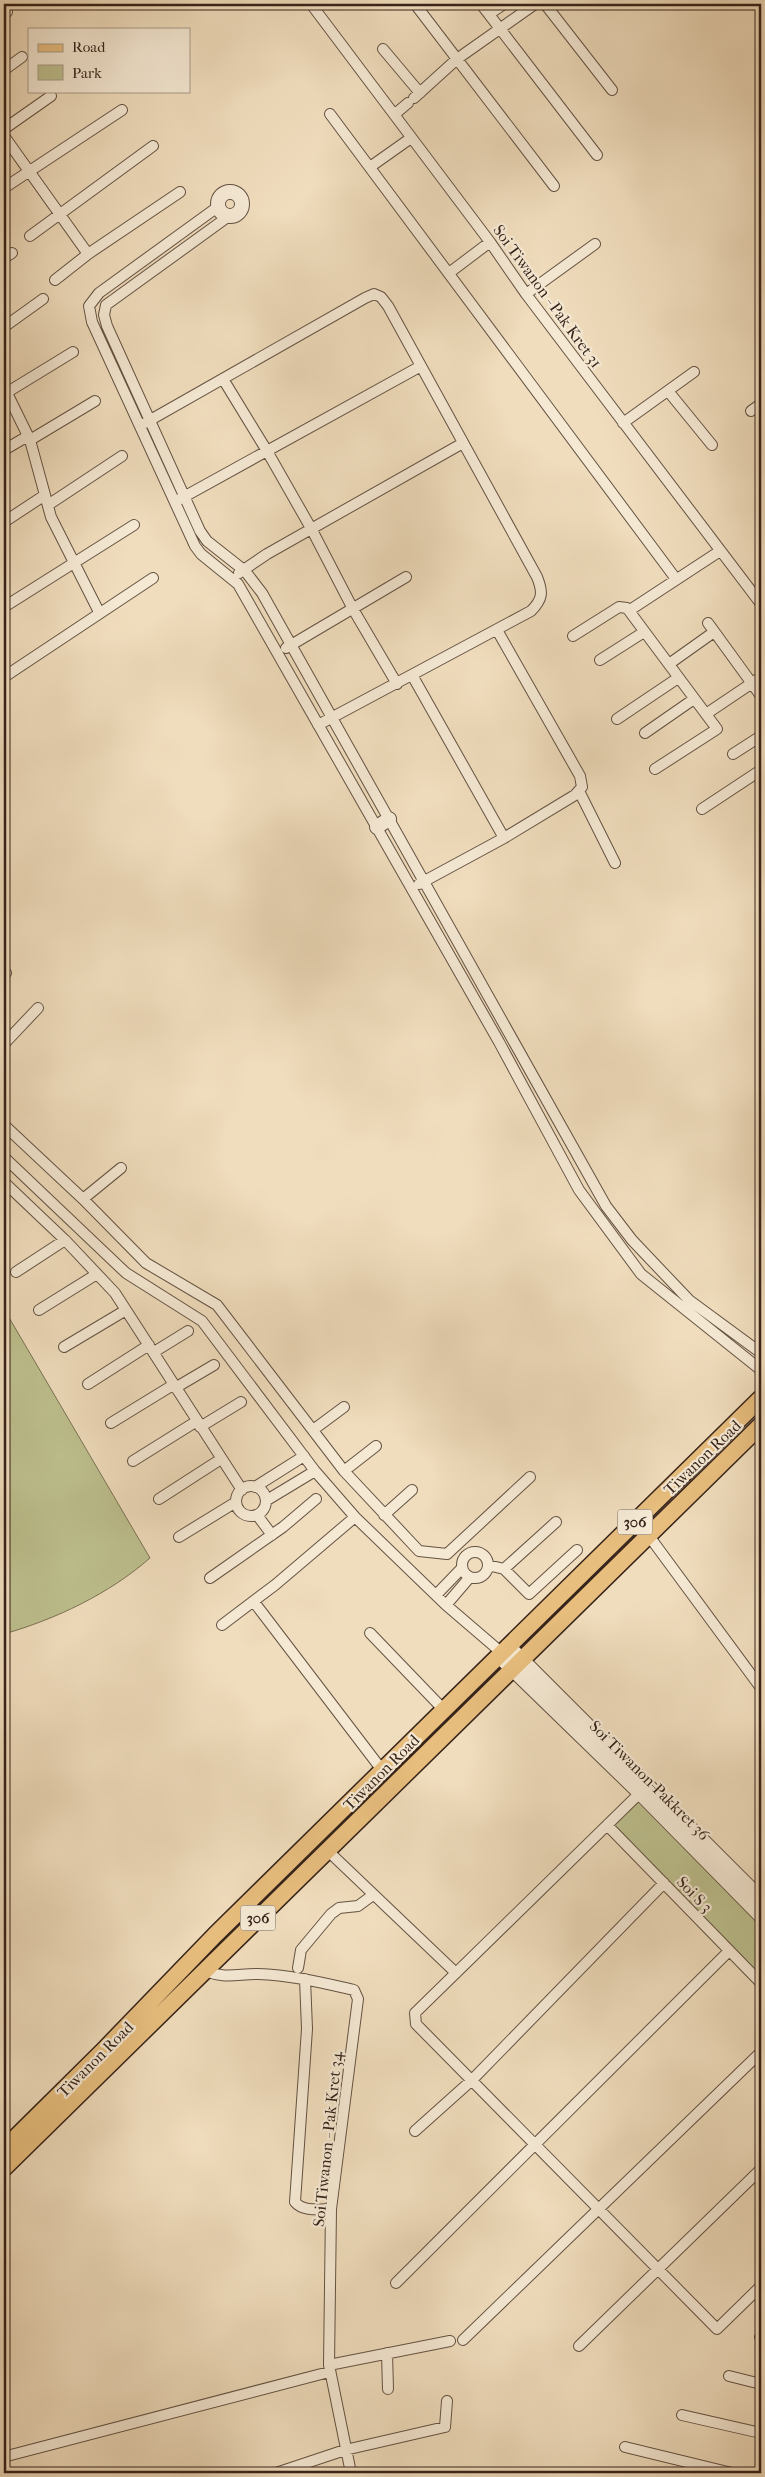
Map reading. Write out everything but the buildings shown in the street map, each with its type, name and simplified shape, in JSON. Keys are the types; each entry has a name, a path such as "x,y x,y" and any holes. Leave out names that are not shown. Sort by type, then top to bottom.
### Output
{"main road":[{"name":"Tiwanon Road","path":"4,2168 215,1935 761,1398"},
{"name":"Tiwanon Road","path":"4,2149 205,1971 761,1425"}],"street":[{"name":"Soi Tiwanon - Pak Kret 31","path":"311,4 490,242 526,294 761,604"},
{"path":"416,4 554,186"},
{"path":"481,4 598,155"},
{"path":"488,14 504,4"},
{"path":"395,114 457,59 536,4"},
{"path":"546,4 612,90"},
{"path":"383,49 414,98"},
{"path":"4,70 22,57"},
{"path":"4,128 52,96"},
{"path":"4,188 122,110"},
{"path":"330,114 676,579"},
{"path":"4,136 88,254"},
{"path":"370,166 411,138"},
{"path":"30,236 62,215 153,146"},
{"path":"55,280 88,254 180,192"},
{"path":"761,1353 689,1300 632,1240 606,1206 262,594 243,570 207,541 185,497 107,326 104,315 106,305 229,216 240,211 242,204 239,196 233,192 225,193 220,198 218,206 99,293 89,306 92,322 201,554 238,584 412,888 579,1190 641,1274 761,1370"},
{"path":"218,206 222,213 229,216"},
{"path":"449,273 490,242"},
{"path":"526,294 595,244"},
{"path":"141,426 374,294 381,297 388,306 542,589 541,600 531,611 318,725"},
{"path":"4,327 43,299"},
{"path":"72,352 5,390 29,438 51,517 99,612"},
{"path":"175,502 421,366"},
{"path":"624,423 694,372"},
{"path":"223,379 267,451 312,530 353,609 397,684"},
{"path":"668,391 712,445"},
{"path":"4,450 95,401"},
{"path":"750,411 761,404"},
{"path":"232,579 267,554 463,443"},
{"path":"4,522 47,500 122,456"},
{"path":"4,607 134,525"},
{"path":"630,610 720,551"},
{"path":"277,653 406,577"},
{"path":"4,677 99,612 153,578"},
{"path":"573,636 619,607 625,606 630,610 644,632 717,729 655,769"},
{"path":"708,623 757,680 761,696"},
{"path":"412,888 504,838 579,791 582,786 580,776 497,630"},
{"path":"600,660 644,632"},
{"path":"669,664 714,632"},
{"path":"412,675 504,838"},
{"path":"617,719 678,678"},
{"path":"706,714 757,680"},
{"path":"645,733 694,699"},
{"path":"733,754 761,736"},
{"path":"702,809 761,770"},
{"path":"579,791 615,863"},
{"path":"377,827 389,819"},
{"path":"4,1044 38,1008"},
{"path":"4,1125 83,1199 146,1263 217,1305 344,1470 419,1551 464,1557"},
{"path":"4,1157 126,1273 202,1322 315,1471 355,1517 446,1605 503,1652"},
{"path":"83,1199 121,1168"},
{"path":"4,1183 65,1240 97,1274 126,1310 242,1490"},
{"path":"16,1272 65,1240"},
{"path":"39,1310 97,1274"},
{"path":"64,1347 126,1310"},
{"path":"88,1384 188,1331"},
{"path":"111,1423 214,1365"},
{"path":"132,1461 241,1402"},
{"path":"313,1430 344,1407"},
{"path":"344,1470 376,1446"},
{"path":"179,1537 236,1502 242,1490 255,1486 304,1456"},
{"path":"159,1499 221,1459"},
{"path":"236,1502 244,1514 257,1515 264,1509 267,1500 315,1471"},
{"path":"447,1554 530,1477"},
{"path":"255,1486 263,1491 267,1500"},
{"path":"384,1515 412,1490"},
{"path":"210,1578 272,1535 316,1499"},
{"path":"257,1515 272,1535"},
{"path":"222,1625 254,1602 355,1517"},
{"path":"504,1569 556,1522"},
{"path":"649,1536 761,1688"},
{"path":"488,1565 504,1569 530,1594 576,1550"},
{"path":"436,1595 462,1568 464,1557 471,1552 479,1553 486,1558 488,1565 482,1575 470,1577 446,1605"},
{"path":"462,1568 470,1577"},
{"path":"254,1602 382,1770"},
{"path":"370,1633 444,1710"},
{"name":"Soi Tiwanon-Pakkret 36","path":"503,1652 761,1899"},
{"path":"644,1789 416,2013 416,2024 717,2329 761,2286"},
{"name":"Soi Tiwanon-Pakkret 36","path":"644,1789 761,1916"},
{"name":"Soi S 3","path":"607,1825 761,1983"},
{"path":"327,1850 456,1973"},
{"path":"415,2131 472,2080 664,1883"},
{"path":"298,1968 301,1950 331,1914 339,1908 358,1906 373,1895"},
{"path":"396,2283 729,1950"},
{"name":"Soi Tiwanon - Pak Kret 34","path":"205,1971 219,1976 258,1974 305,1979 354,1990 358,1999 332,2209 329,2369 351,2473"},
{"path":"305,1979 307,2028 295,2202 307,2209 332,2209"},
{"path":"463,2340 761,2052"},
{"path":"579,2346 761,2168"},
{"path":"4,2454 7,2456 387,2352 450,2341"},
{"path":"387,2352 388,2389"},
{"path":"729,2376 761,2384"},
{"path":"276,2473 345,2450 445,2427 447,2401"},
{"path":"682,2415 761,2433"},
{"path":"625,2447 732,2473"}],"green space":[{"path":"4,1309 150,1558 117,1583 81,1604 43,1621 4,1634"},
{"path":"637,1798 761,1923 761,1983 607,1825"}]}
